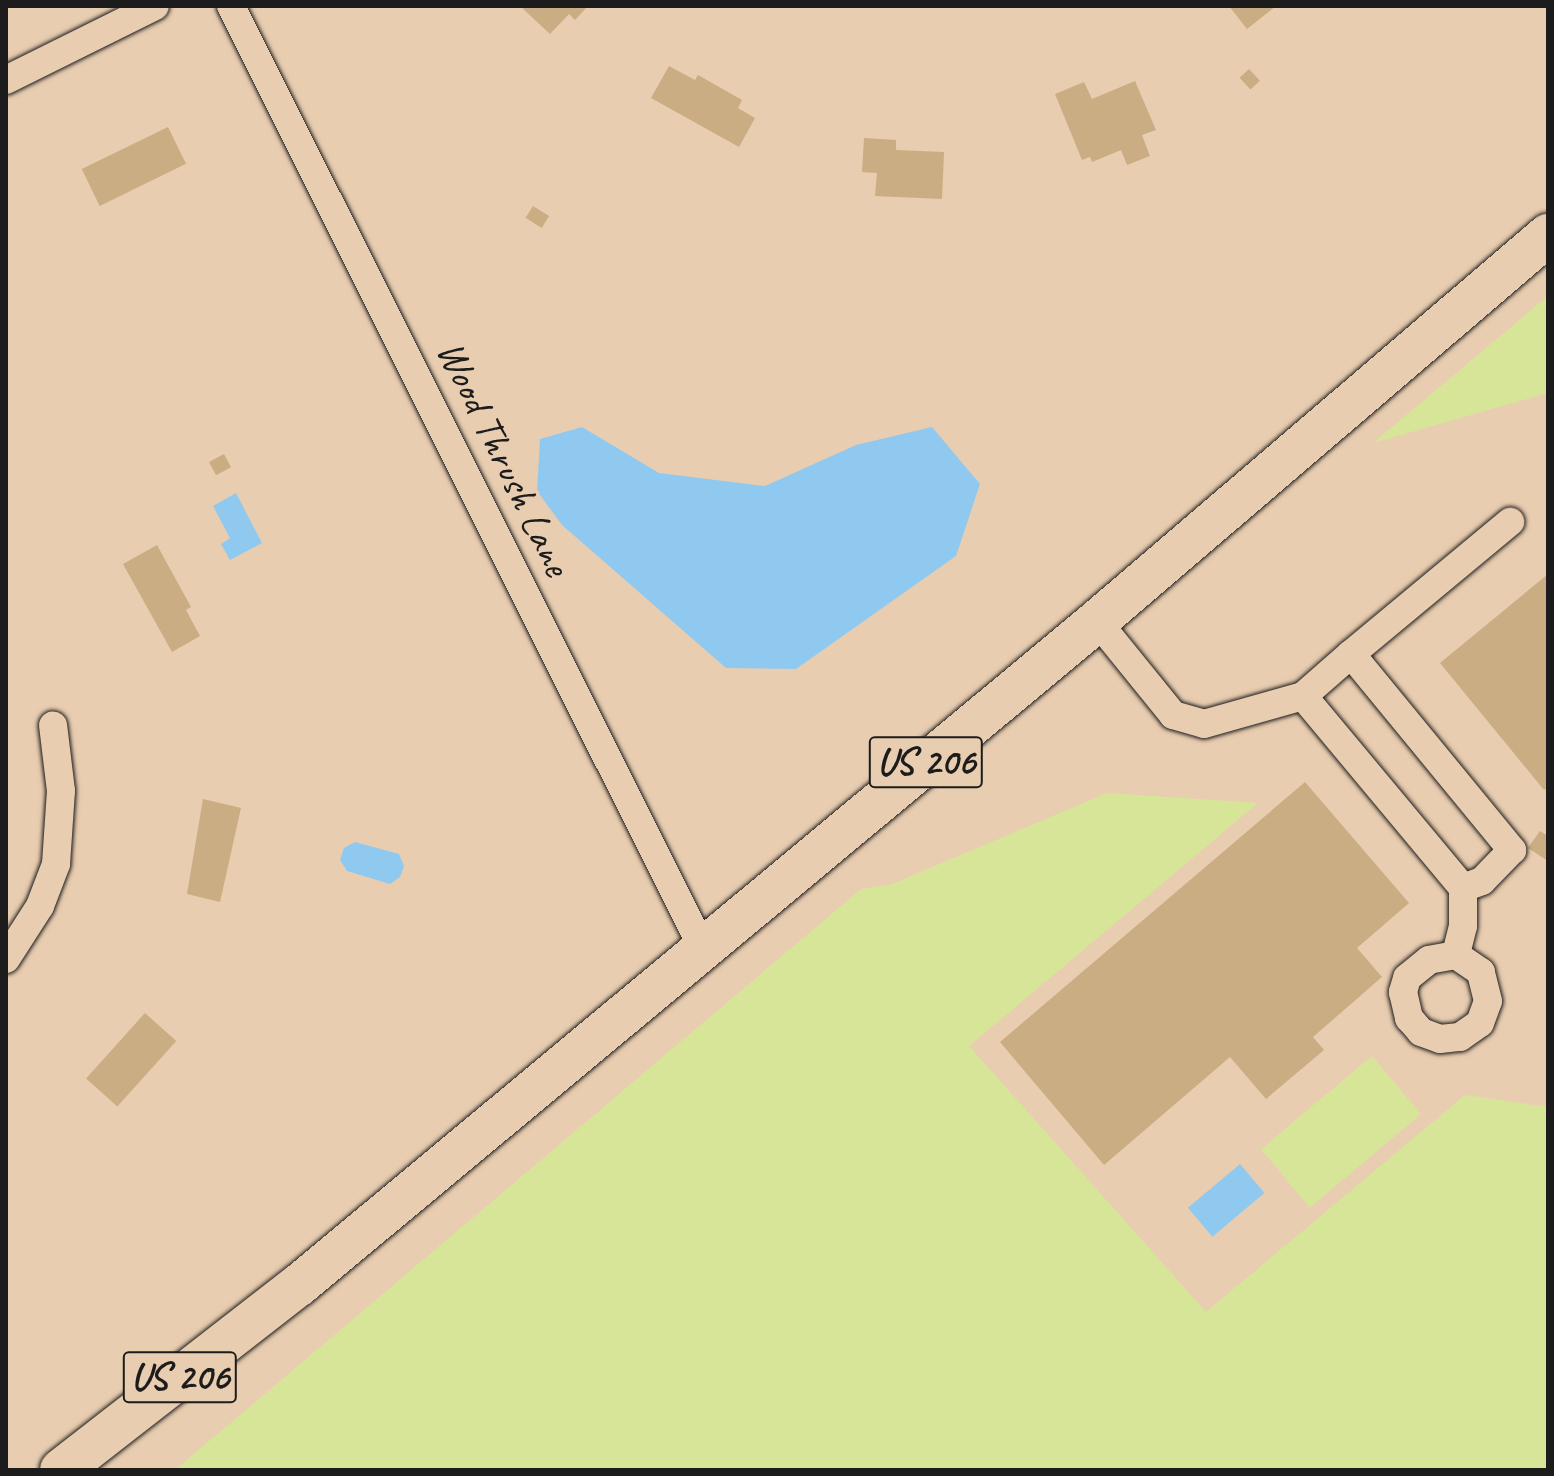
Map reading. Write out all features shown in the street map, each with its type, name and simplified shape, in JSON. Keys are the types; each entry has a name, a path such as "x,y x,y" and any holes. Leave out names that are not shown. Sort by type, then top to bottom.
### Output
{"highway":[{"name":"US 206","path":"61,1470 299,1285 1097,621 1548,235"}],"street":[{"path":"6,80 155,6"},
{"name":"Wood Thrush Lane","path":"231,6 702,947"},
{"path":"1097,621 1173,715 1204,724 1303,696 1510,522"},
{"path":"1351,654 1512,850 1482,881 1463,888"},
{"path":"1303,696 1463,888 1463,926 1456,955"},
{"path":"6,959 40,906 56,864 61,791 53,725"}],"green space":[{"path":"1548,296 1548,393 1373,443"},
{"path":"1107,793 1258,803 969,1046 1206,1312 1465,1095 1548,1107 1548,1470 175,1470 861,889 892,884"},
{"path":"1372,1056 1421,1114 1310,1207 1261,1149"}],"water":[{"path":"582,427 659,473 765,486 856,445 932,427 980,484 956,556 796,669 726,668 562,525 537,491 540,439"},
{"path":"236,493 262,543 230,560 221,544 230,538 213,506"},
{"path":"355,842 399,854 404,866 400,877 390,884 347,871 340,860 344,848"},
{"path":"1240,1164 1264,1193 1212,1237 1188,1208"}],"building":[{"path":"520,6 588,6 575,20 569,14 550,34"},
{"path":"1229,6 1276,6 1247,29"},
{"path":"669,66 695,80 698,75 742,100 738,108 755,118 739,147 651,98"},
{"path":"1249,69 1260,81 1250,90 1239,78"},
{"path":"1135,81 1156,130 1142,135 1150,156 1127,165 1121,150 1092,162 1090,157 1082,160 1055,94 1084,82 1092,99"},
{"path":"168,127 186,164 100,206 82,169"},
{"path":"864,138 896,140 896,150 944,152 942,199 875,196 877,173 862,172"},
{"path":"533,206 549,216 542,228 526,218"},
{"path":"224,454 231,467 216,475 209,462"},
{"path":"157,545 191,607 186,610 200,636 172,652 123,564"},
{"path":"1548,574 1548,787 1544,790 1440,663"},
{"path":"1305,782 1409,903 1357,948 1382,977 1313,1037 1324,1050 1266,1099 1230,1057 1104,1165 1000,1042"},
{"path":"203,799 241,808 220,902 187,894"},
{"path":"1540,831 1548,836 1548,861 1528,848"},
{"path":"145,1013 176,1041 117,1107 86,1078"}]}
